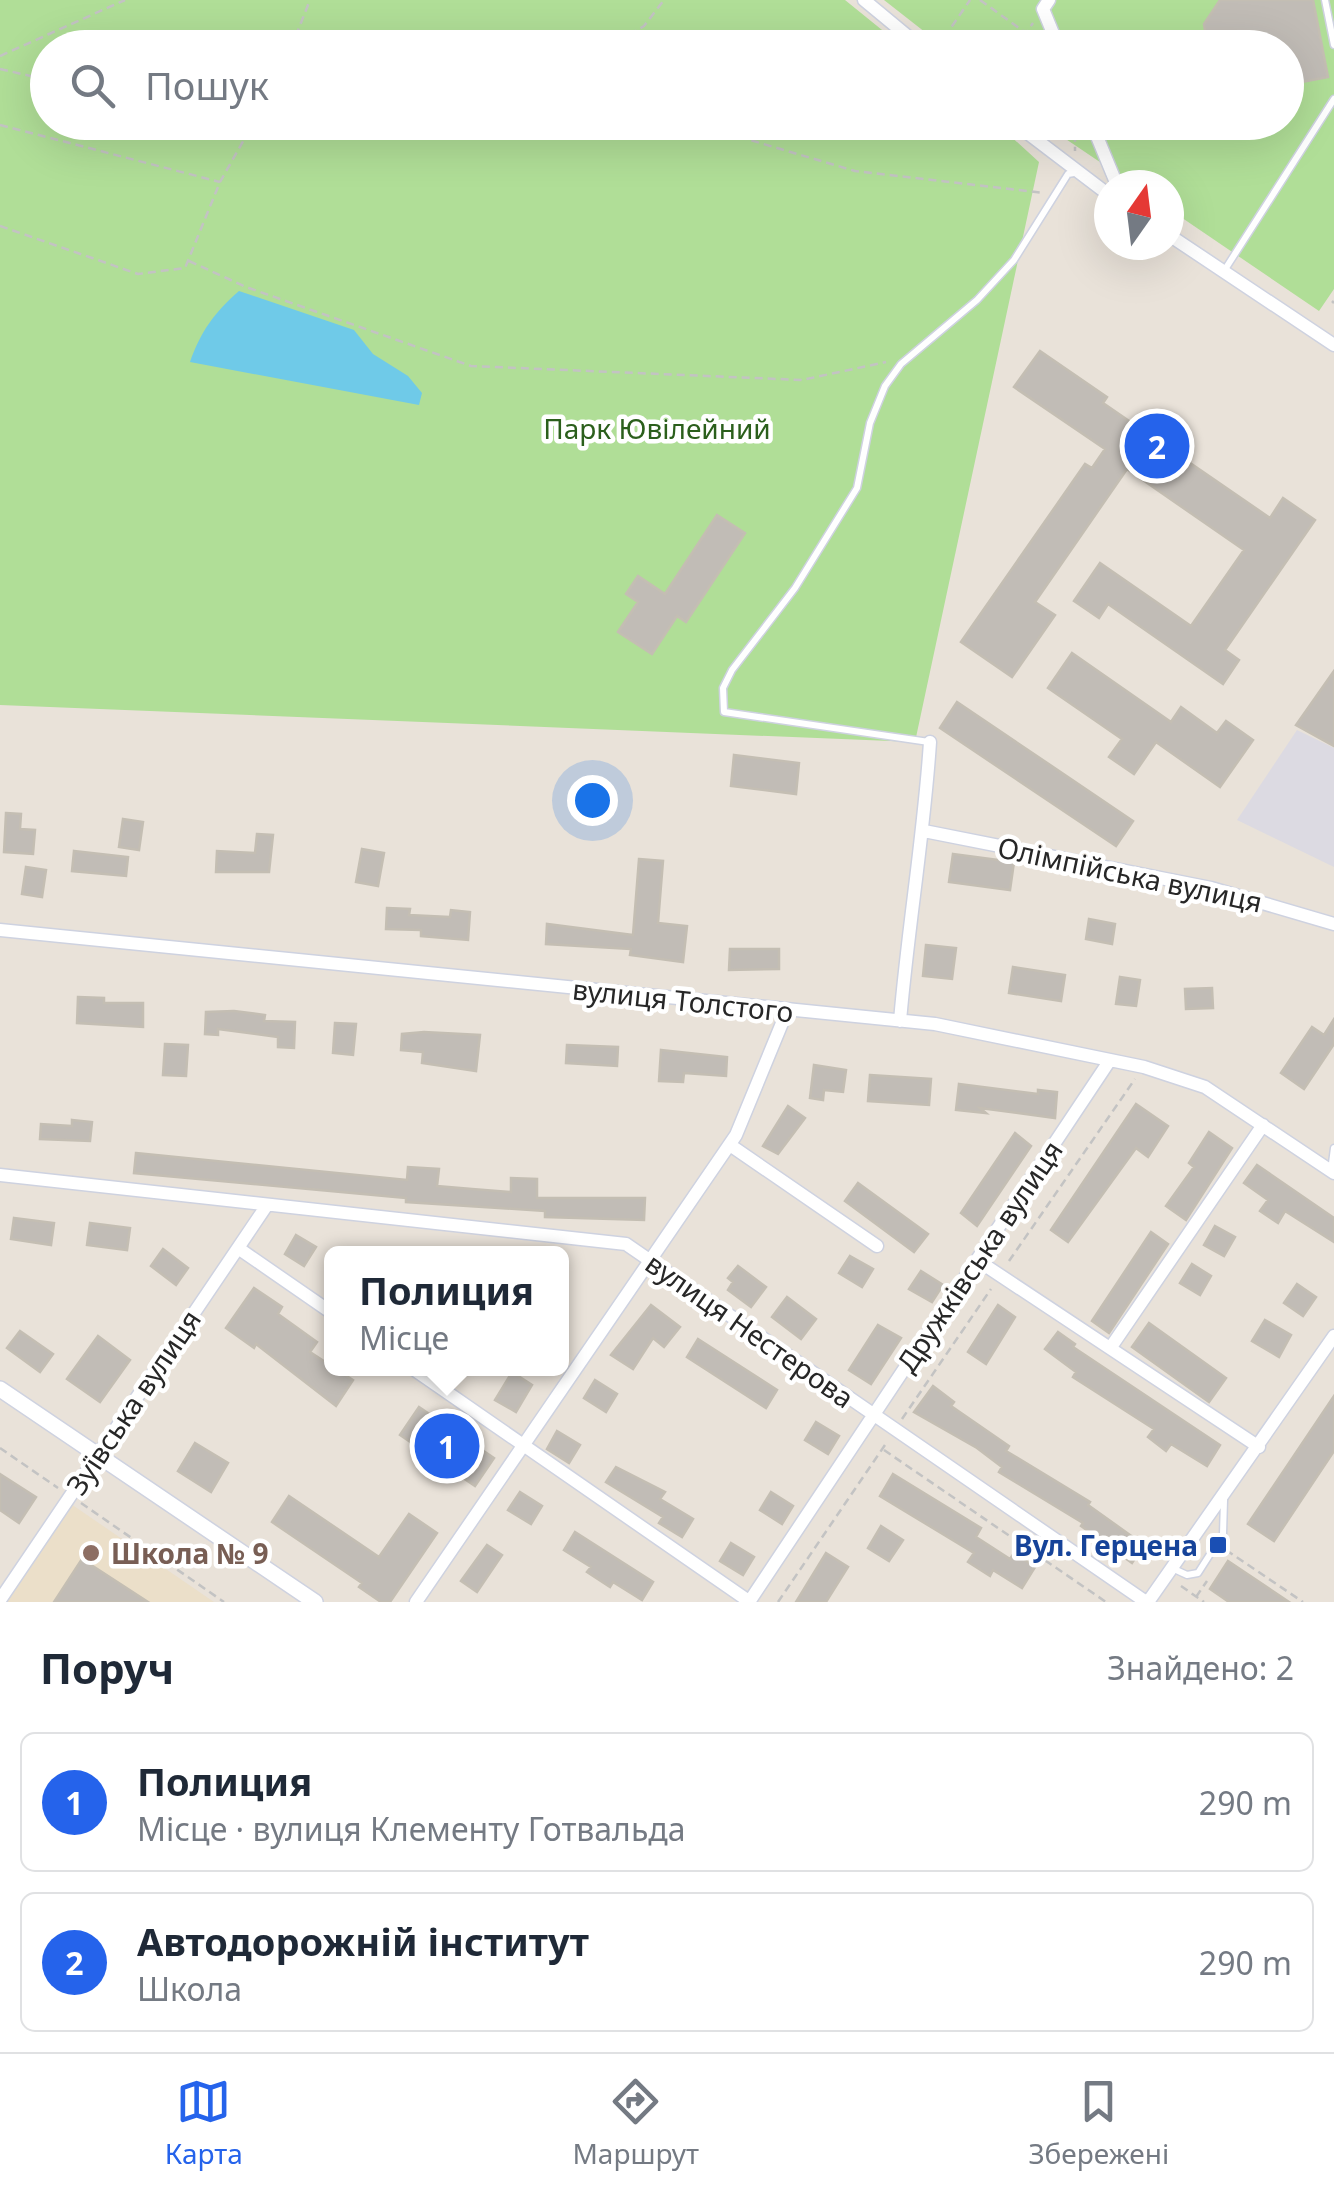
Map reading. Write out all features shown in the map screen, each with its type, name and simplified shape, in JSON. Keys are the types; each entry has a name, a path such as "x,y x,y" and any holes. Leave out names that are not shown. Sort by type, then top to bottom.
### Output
{"street":[{"path":"864,0 900,30"},
{"path":"1046,5 1054,30"},
{"path":"1035,140 1094,186"},
{"path":"1099,140 1112,170"},
{"path":"1184,245 1334,345"},
{"path":"900,1021 909,916 924,831 930,742"},
{"name":"Олімпійська вулиця","path":"924,831 1211,888 1334,924"},
{"name":"вулиця Толстого","path":"0,930 935,1024 1144,1066 1205,1087 1332,1172"},
{"path":"416,1602 730,1144 787,1010"},
{"name":"Дружківська вулиця","path":"749,1602 1110,1060"},
{"path":"1112,1347 1263,1126"},
{"path":"730,1144 878,1246"},
{"name":"вулиця Нестерова","path":"0,1176 626,1244 1147,1602"},
{"name":"Зуївська вулиця","path":"0,1600 267,1205"},
{"path":"238,1248 324,1307"},
{"path":"976,1260 1259,1446"},
{"path":"1147,1602 1334,1336"},
{"path":"423,1376 749,1602"},
{"path":"0,1389 316,1602"}],"lane":[{"path":"1325,0 1334,45"},
{"path":"1223,272 1334,98"},
{"path":"930,742 724,712 723,688 732,670 795,588 857,488 875,410 885,386 910,356 977,300 1014,260 1068,174 1074,173"},
{"path":"1332,1172 1334,1148"},
{"path":"1170,1572 1188,1576 1198,1573 1218,1545 1226,1520 1224,1496"}],"path":[{"path":"58,30 125,0"},
{"path":"298,30 310,0"},
{"path":"637,30 664,0"},
{"path":"949,30 970,0"},
{"path":"980,0 1022,30"},
{"path":"1028,30 1046,5"},
{"path":"0,56 30,43"},
{"path":"0,69 30,76"},
{"path":"0,125 30,133"},
{"path":"58,140 220,182"},
{"path":"0,226 138,274 185,268 220,182 244,140"},
{"path":"748,140 854,172 1055,194"},
{"path":"1074,173 1076,140"},
{"path":"189,261 246,287 471,366 802,380 910,356"},
{"path":"778,1602 1144,1066"},
{"path":"0,1448 224,1602"},
{"path":"882,1449 1106,1602"},
{"path":"1218,1545 1304,1602"},
{"path":"1170,1572 1204,1602"}],"shaded area":[{"path":"1297,730 1334,748 1334,867 1237,820"},
{"name":"Школа № 9","path":"71,1504 214,1602 6,1602"}],"green space":[{"name":"Парк Ювілейний","path":"0,0 845,0 882,30 30,30 30,140 1015,140 1039,162 915,742 0,705"},
{"path":"884,0 1334,0 1334,289 1319,311 1184,219 1184,170 1112,170 1067,140 1304,140 1304,30 922,30"}],"water":[{"path":"239,291 354,330 373,354 408,376 422,393 419,405 190,362 209,323"}],"building":[{"path":"1220,0 1313,0 1328,77 1304,82 1304,30 1205,30 1204,24"},
{"path":"1040,351 1107,397 1103,403 1270,518 1283,498 1315,520 1225,650 1239,660 1223,684 1108,604 1099,618 1074,601 1100,563 1191,626 1244,550 1127,469 1035,602 1055,615 1012,677 961,642 1085,464 1092,468 1105,449 1014,387"},
{"path":"717,515 745,533 686,622 677,616 652,654 618,632 638,602 626,594 638,576 665,594"},
{"path":"1072,653 1171,722 1181,707 1217,733 1226,721 1253,740 1220,787 1156,742 1134,774 1109,757 1122,739 1048,688"},
{"path":"1334,671 1334,746 1296,725"},
{"path":"957,702 1133,821 1116,846 940,728"},
{"path":"734,755 799,763 796,794 731,786"},
{"path":"6,813 21,814 20,829 35,830 33,854 4,852"},
{"path":"123,819 143,822 139,850 119,847"},
{"path":"257,834 273,835 269,872 216,872 217,851 255,853"},
{"path":"362,849 384,853 378,886 356,882"},
{"path":"74,851 128,857 126,876 72,871"},
{"path":"953,854 1014,862 1010,890 949,882"},
{"path":"639,859 663,861 658,923 687,926 683,962 630,955 631,949 546,944 547,924 633,935"},
{"path":"26,867 46,870 42,897 22,894"},
{"path":"387,908 410,909 409,915 450,917 451,910 470,912 468,940 421,936 421,930 386,929"},
{"path":"1089,919 1115,924 1112,944 1086,939"},
{"path":"926,945 956,948 952,979 923,976"},
{"path":"730,949 779,949 779,969 729,970"},
{"path":"1013,967 1065,975 1061,1001 1009,993"},
{"path":"1120,977 1140,980 1136,1006 1116,1004"},
{"path":"1212,988 1213,1008 1186,1009 1185,989"},
{"path":"78,997 104,998 104,1003 143,1003 143,1027 77,1023"},
{"path":"206,1012 265,1015 264,1021 295,1022 294,1048 278,1047 278,1037 218,1029 218,1035 205,1034"},
{"path":"1334,1019 1334,1044 1304,1089 1281,1073 1312,1027 1324,1035"},
{"path":"335,1023 356,1024 353,1055 333,1053"},
{"path":"402,1034 480,1035 476,1071 422,1063 423,1052 401,1050"},
{"path":"165,1044 188,1045 186,1076 163,1075"},
{"path":"567,1045 618,1047 617,1066 566,1063"},
{"path":"661,1050 727,1057 726,1076 684,1073 683,1082 659,1081"},
{"path":"814,1065 846,1070 843,1092 824,1090 823,1100 810,1098"},
{"path":"870,1075 931,1079 929,1105 868,1101"},
{"path":"959,1084 1038,1094 1038,1090 1057,1092 1055,1118 980,1108 986,1113 956,1110"},
{"path":"1136,1104 1168,1126 1148,1157 1136,1148 1068,1242 1051,1230"},
{"path":"788,1106 805,1118 778,1154 763,1146"},
{"path":"72,1120 92,1122 90,1141 40,1139 41,1124 72,1126"},
{"path":"1209,1132 1232,1148 1186,1220 1166,1206 1194,1167 1189,1163"},
{"path":"1015,1133 1031,1146 977,1226 961,1213"},
{"path":"136,1153 407,1180 408,1167 439,1169 437,1186 511,1192 511,1178 537,1179 537,1198 645,1198 644,1220 545,1217 545,1211 406,1202 406,1198 134,1173"},
{"path":"1257,1165 1334,1218 1334,1242 1285,1211 1278,1223 1260,1211 1268,1200 1244,1183"},
{"path":"858,1183 928,1234 914,1252 845,1201"},
{"path":"14,1218 54,1223 51,1245 11,1239"},
{"path":"90,1223 130,1228 127,1250 87,1245"},
{"path":"1215,1226 1235,1237 1224,1256 1204,1245"},
{"path":"1151,1232 1168,1244 1109,1333 1092,1321"},
{"path":"296,1235 316,1247 304,1266 285,1254"},
{"path":"163,1249 188,1268 176,1285 151,1266"},
{"path":"850,1256 873,1269 862,1287 839,1273"},
{"path":"1192,1264 1211,1276 1200,1295 1180,1283"},
{"path":"738,1266 766,1287 751,1307 728,1290 733,1282 728,1278"},
{"path":"921,1271 943,1285 932,1302 909,1289"},
{"path":"1297,1284 1316,1297 1303,1316 1284,1303"},
{"path":"254,1288 282,1307 278,1314 317,1342 310,1352 324,1361 324,1376 347,1376 353,1380 336,1406 256,1344 254,1348 226,1328"},
{"path":"787,1297 816,1319 801,1339 772,1317"},
{"path":"651,1305 680,1327 664,1347 653,1338 633,1369 611,1355"},
{"path":"998,1305 1015,1317 986,1364 968,1352"},
{"path":"1265,1320 1291,1335 1279,1357 1252,1341"},
{"path":"1149,1323 1226,1378 1209,1402 1132,1347"},
{"path":"878,1325 901,1338 871,1384 849,1370"},
{"path":"20,1331 53,1354 40,1372 7,1348"},
{"path":"1058,1332 1075,1344 1073,1347 1220,1445 1207,1466 1171,1444 1166,1451 1148,1437 1154,1429 1073,1377 1076,1372 1045,1349"},
{"path":"98,1336 130,1360 100,1402 67,1379"},
{"path":"698,1339 777,1390 766,1408 687,1357"},
{"path":"510,1376 518,1376 532,1385 516,1412 495,1400"},
{"path":"595,1380 617,1394 606,1412 584,1398"},
{"path":"933,1386 954,1402 951,1406 1009,1446 1006,1451 1090,1502 1088,1505 1144,1545 1132,1563 1081,1526 1083,1523 999,1472 1002,1467 977,1448 914,1412"},
{"path":"1334,1396 1334,1451 1274,1541 1248,1524"},
{"path":"419,1407 494,1458 475,1486 400,1435"},
{"path":"816,1422 839,1436 828,1454 805,1440"},
{"path":"557,1431 580,1445 569,1463 547,1449"},
{"path":"195,1443 228,1463 211,1492 178,1471"},
{"path":"616,1467 665,1492 660,1499 693,1519 682,1537 659,1523 663,1517 606,1482"},
{"path":"0,1474 36,1497 19,1523 0,1510"},
{"path":"893,1474 981,1528 976,1537 1010,1559 1014,1553 1035,1567 1022,1588 993,1570 990,1576 968,1562 974,1553 880,1496"},
{"path":"520,1492 542,1506 531,1524 508,1510"},
{"path":"771,1492 793,1506 782,1524 760,1510"},
{"path":"289,1496 379,1557 409,1514 437,1533 390,1602 381,1602 359,1587 362,1583 272,1522"},
{"path":"881,1526 903,1540 889,1561 868,1548"},
{"path":"575,1532 653,1582 642,1600 613,1582 610,1587 587,1572 591,1567 564,1550"},
{"path":"731,1543 754,1557 743,1575 720,1561"},
{"path":"487,1545 502,1555 477,1592 461,1581"},
{"path":"826,1553 848,1567 826,1602 796,1602"},
{"path":"82,1559 148,1602 54,1602"},
{"path":"1228,1561 1289,1602 1229,1602 1210,1589"}],"place":[{"name":"Автодорожній інститут","path":"1157,446"},
{"name":"Полиция","path":"447,1446"},
{"name":"Вул. Герцена","path":"1218,1545"},
{"name":"Школа № 9","path":"91,1553"}]}
